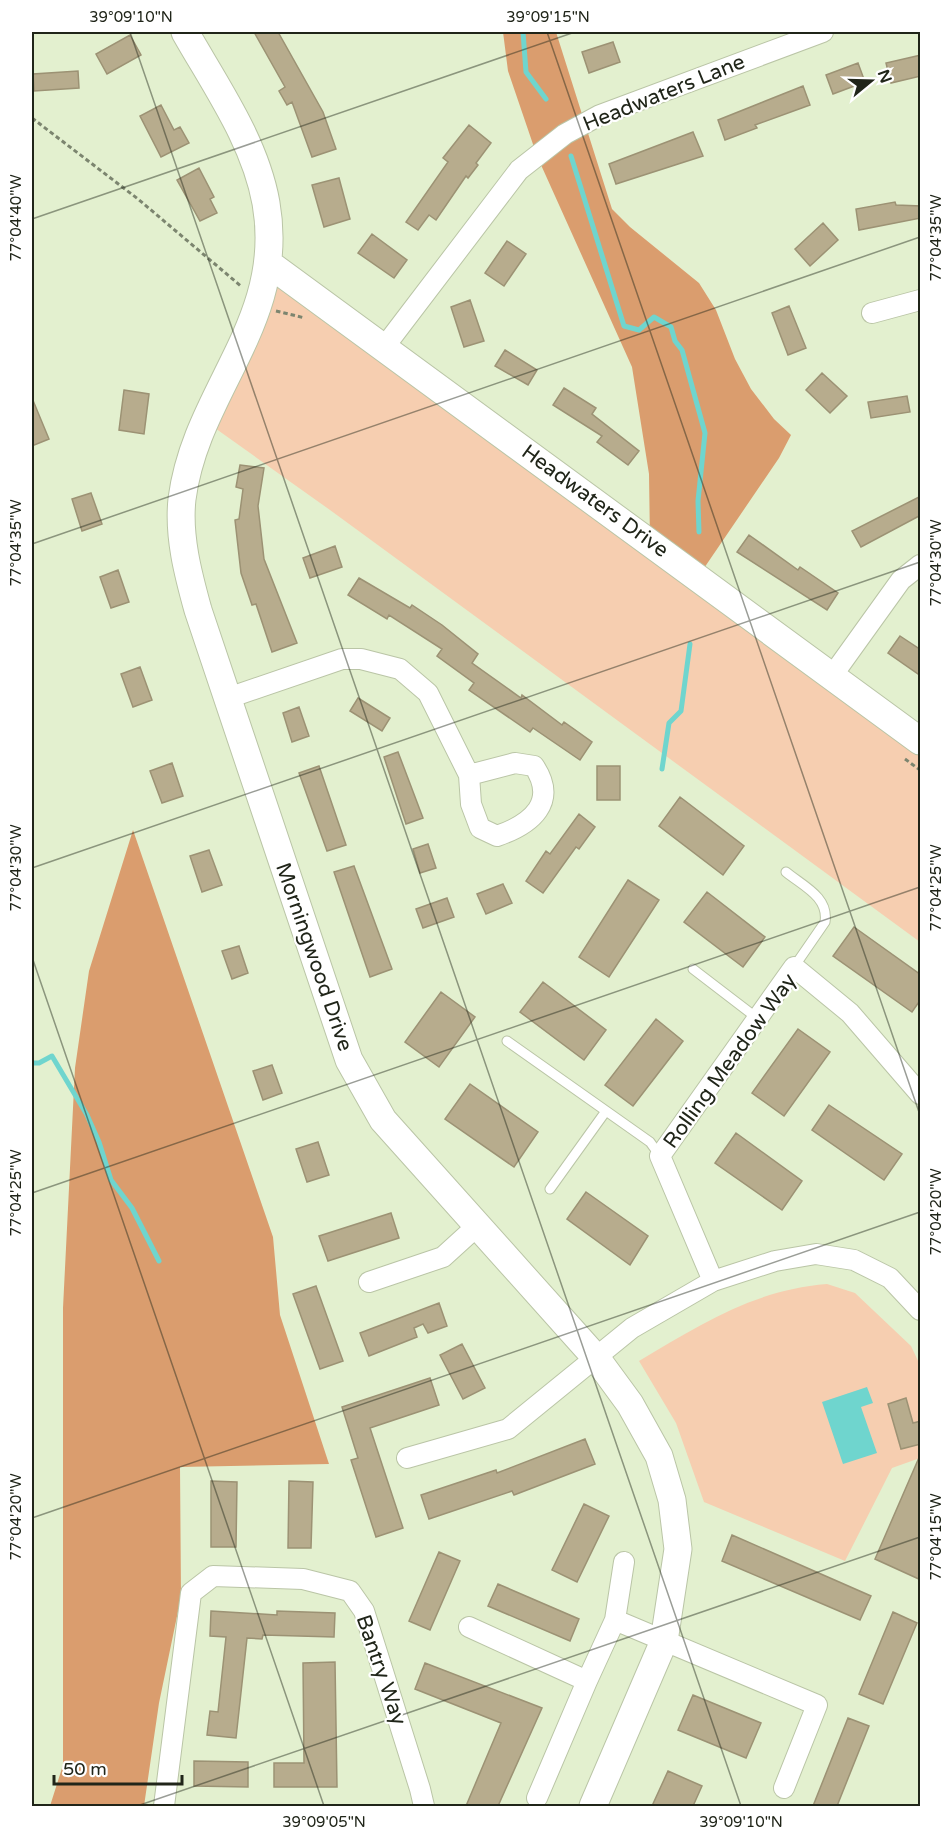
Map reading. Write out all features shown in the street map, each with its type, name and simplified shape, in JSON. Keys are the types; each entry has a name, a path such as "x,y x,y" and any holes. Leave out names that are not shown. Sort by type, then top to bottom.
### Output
{"street":[{"name":"Morningwood Drive","path":"185,32 250,150 260,176 266,203 268,263 260,303 205,421 186,477 182,501 182,535 190,581 228,698 349,1060 383,1120 476,1227 597,1359 630,1404 659,1456 672,1500 678,1549 664,1641 593,1806"},
{"name":"Headwaters Lane","path":"385,346 519,170 565,134 600,115 823,32"},
{"name":"Headwaters Drive","path":"268,263 385,346 832,676 911,749"},
{"path":"872,313 921,300"},
{"path":"832,676 901,580 921,565"},
{"path":"228,698 342,659 361,659 400,669 428,693 469,775"},
{"name":"Rolling Meadow Way","path":"713,1281 660,1156 794,967 850,1013 921,1094"},
{"path":"369,1282 443,1257 476,1227"},
{"path":"407,1458 508,1429 597,1359 632,1328 713,1281 775,1261 816,1254 854,1260 890,1278 921,1310"},
{"path":"537,1798 615,1620 624,1562"},
{"name":"Bantry Way","path":"164,1806 191,1593 213,1576 303,1579 350,1591 364,1611 424,1806"},
{"path":"615,1620 818,1705 784,1788"},
{"path":"470,1627 587,1681"}],"lane":[{"path":"786,873 825,904 826,913 825,922 794,967"},
{"path":"693,969 757,1018"},
{"path":"507,1041 650,1142 660,1156"},
{"path":"550,1189 606,1111"}],"path":[{"path":"32,118 138,200 260,303 273,310 305,318"},
{"path":"911,749 921,770"}],"shaded area":[{"path":"503,32 556,32 612,209 630,227 699,283 716,310 735,359 751,389 774,419 791,435 779,458 698,577 650,541 649,474 632,367 537,156 508,71"},
{"path":"268,263 920,741 920,942 205,421"},
{"path":"133,830 273,1237 280,1315 329,1464 180,1467 181,1597 159,1703 144,1806 50,1806 63,1765 63,1308 75,1068 89,971"},
{"path":"827,1284 855,1293 911,1346 920,1365 920,1458 892,1468 845,1561 704,1502 676,1423 639,1361 706,1322 752,1301 776,1293"}],"water":[{"path":"867,1387 873,1403 861,1407 877,1453 843,1464 822,1402"}],"building":[{"path":"254,32 278,32 323,112 336,149 312,157 292,102 287,105 279,91 285,87"},
{"path":"130,35 141,55 107,74 96,54"},
{"path":"613,42 620,62 589,73 582,52"},
{"path":"921,55 921,76 891,83 886,63"},
{"path":"858,63 865,82 833,94 826,75"},
{"path":"78,71 79,88 34,91 33,74"},
{"path":"803,86 810,105 755,125 757,128 725,140 718,120"},
{"path":"161,105 174,130 180,127 189,143 161,157 140,116"},
{"path":"469,125 491,143 476,163 478,165 468,178 466,176 436,220 429,215 418,230 406,222 448,162 443,158"},
{"path":"693,132 703,156 616,184 609,164"},
{"path":"199,168 214,197 210,199 217,213 200,221 177,180"},
{"path":"339,178 350,219 324,227 312,185"},
{"path":"895,202 896,205 921,206 921,218 859,230 856,209"},
{"path":"823,223 838,240 810,266 795,249"},
{"path":"372,234 407,260 394,278 358,253"},
{"path":"507,241 526,254 504,286 485,273"},
{"path":"470,300 484,341 464,347 451,307"},
{"path":"789,306 806,348 788,355 772,313"},
{"path":"505,350 537,370 528,385 495,366"},
{"path":"822,373 847,396 830,413 806,390"},
{"path":"564,388 596,408 592,414 639,451 628,465 597,442 602,436 553,405"},
{"path":"124,390 149,394 144,434 119,430"},
{"path":"907,396 910,412 871,418 868,402"},
{"path":"32,398 49,439 32,446"},
{"path":"240,465 264,468 258,506 264,559 297,643 272,652 256,604 252,605 241,573 235,520 239,519 243,489 236,487"},
{"path":"91,493 102,524 82,531 72,499"},
{"path":"921,496 921,515 861,547 852,531"},
{"path":"749,535 798,570 800,567 838,593 827,610 737,552"},
{"path":"335,546 342,567 310,578 303,558"},
{"path":"118,570 129,602 111,608 100,577"},
{"path":"359,578 410,608 412,605 442,625 478,654 472,663 521,698 522,695 562,725 564,722 592,742 580,760 533,728 530,732 469,690 474,683 437,656 442,649 389,615 387,619 348,595"},
{"path":"900,636 921,650 921,676 888,653"},
{"path":"140,667 152,700 133,707 121,674"},
{"path":"358,698 390,718 382,731 350,711"},
{"path":"299,707 309,736 292,742 283,713"},
{"path":"398,752 423,818 406,824 384,757"},
{"path":"172,763 183,796 162,803 150,771"},
{"path":"319,766 346,845 327,851 299,773"},
{"path":"597,766 620,766 620,800 597,800"},
{"path":"680,797 744,846 723,875 659,826"},
{"path":"579,814 595,827 579,849 576,847 543,893 526,881 546,851 550,854"},
{"path":"428,844 436,868 420,873 413,849"},
{"path":"209,850 222,885 202,892 190,856"},
{"path":"354,866 392,969 370,977 334,872"},
{"path":"628,880 659,900 609,977 579,957"},
{"path":"503,884 512,903 486,914 477,894"},
{"path":"707,892 765,937 743,967 684,922"},
{"path":"447,898 454,917 423,928 416,909"},
{"path":"854,927 921,975 921,999 912,1012 833,956"},
{"path":"239,946 248,973 232,979 222,951"},
{"path":"543,982 606,1030 584,1060 520,1012"},
{"path":"441,992 475,1017 439,1067 405,1042"},
{"path":"656,1019 683,1041 633,1106 605,1085"},
{"path":"798,1029 830,1052 784,1116 752,1093"},
{"path":"272,1065 282,1093 263,1100 253,1071"},
{"path":"470,1084 538,1132 514,1167 445,1119"},
{"path":"829,1105 902,1154 884,1180 812,1130"},
{"path":"736,1133 802,1181 782,1210 715,1163"},
{"path":"318,1142 329,1175 307,1182 296,1149"},
{"path":"586,1192 648,1236 630,1265 567,1219"},
{"path":"391,1213 399,1238 328,1261 319,1236"},
{"path":"316,1286 343,1361 320,1369 293,1294"},
{"path":"439,1303 447,1326 428,1333 423,1324 414,1328 417,1337 369,1356 360,1333"},
{"path":"462,1344 485,1388 463,1399 440,1355"},
{"path":"430,1378 439,1405 370,1428 403,1528 376,1537 351,1460 358,1458 342,1407"},
{"path":"906,1398 913,1423 921,1421 921,1444 901,1449 888,1404"},
{"path":"585,1439 595,1464 514,1495 512,1491 429,1519 421,1495 496,1470 497,1473"},
{"path":"921,1453 921,1580 875,1559"},
{"path":"211,1481 237,1482 236,1547 211,1547"},
{"path":"289,1481 313,1482 311,1548 288,1548"},
{"path":"584,1504 609,1516 577,1582 552,1570"},
{"path":"732,1535 871,1596 860,1620 722,1561"},
{"path":"439,1552 460,1561 430,1630 409,1621"},
{"path":"498,1584 579,1619 570,1641 488,1606"},
{"path":"211,1611 277,1615 277,1611 335,1613 334,1637 263,1635 262,1639 247,1638 236,1738 207,1735 210,1711 218,1712 226,1637 210,1636"},
{"path":"893,1612 917,1623 883,1704 859,1694"},
{"path":"335,1662 337,1787 274,1787 274,1763 304,1763 303,1663"},
{"path":"425,1663 542,1708 498,1806 466,1806 501,1723 415,1689"},
{"path":"693,1695 761,1723 746,1758 678,1730"},
{"path":"848,1718 869,1726 837,1806 813,1806"},
{"path":"194,1761 248,1762 248,1787 194,1786"},
{"path":"668,1771 702,1786 693,1806 652,1806"}],"waterway":[{"path":"523,32 526,72 546,99"},
{"path":"571,156 624,326 639,330 654,317 671,327 675,341 682,350 705,433 698,501 699,532"},
{"path":"662,769 669,723 681,711 690,644"},
{"path":"32,1063 39,1063 52,1056 87,1115 99,1142 111,1180 132,1208 159,1261"}]}
